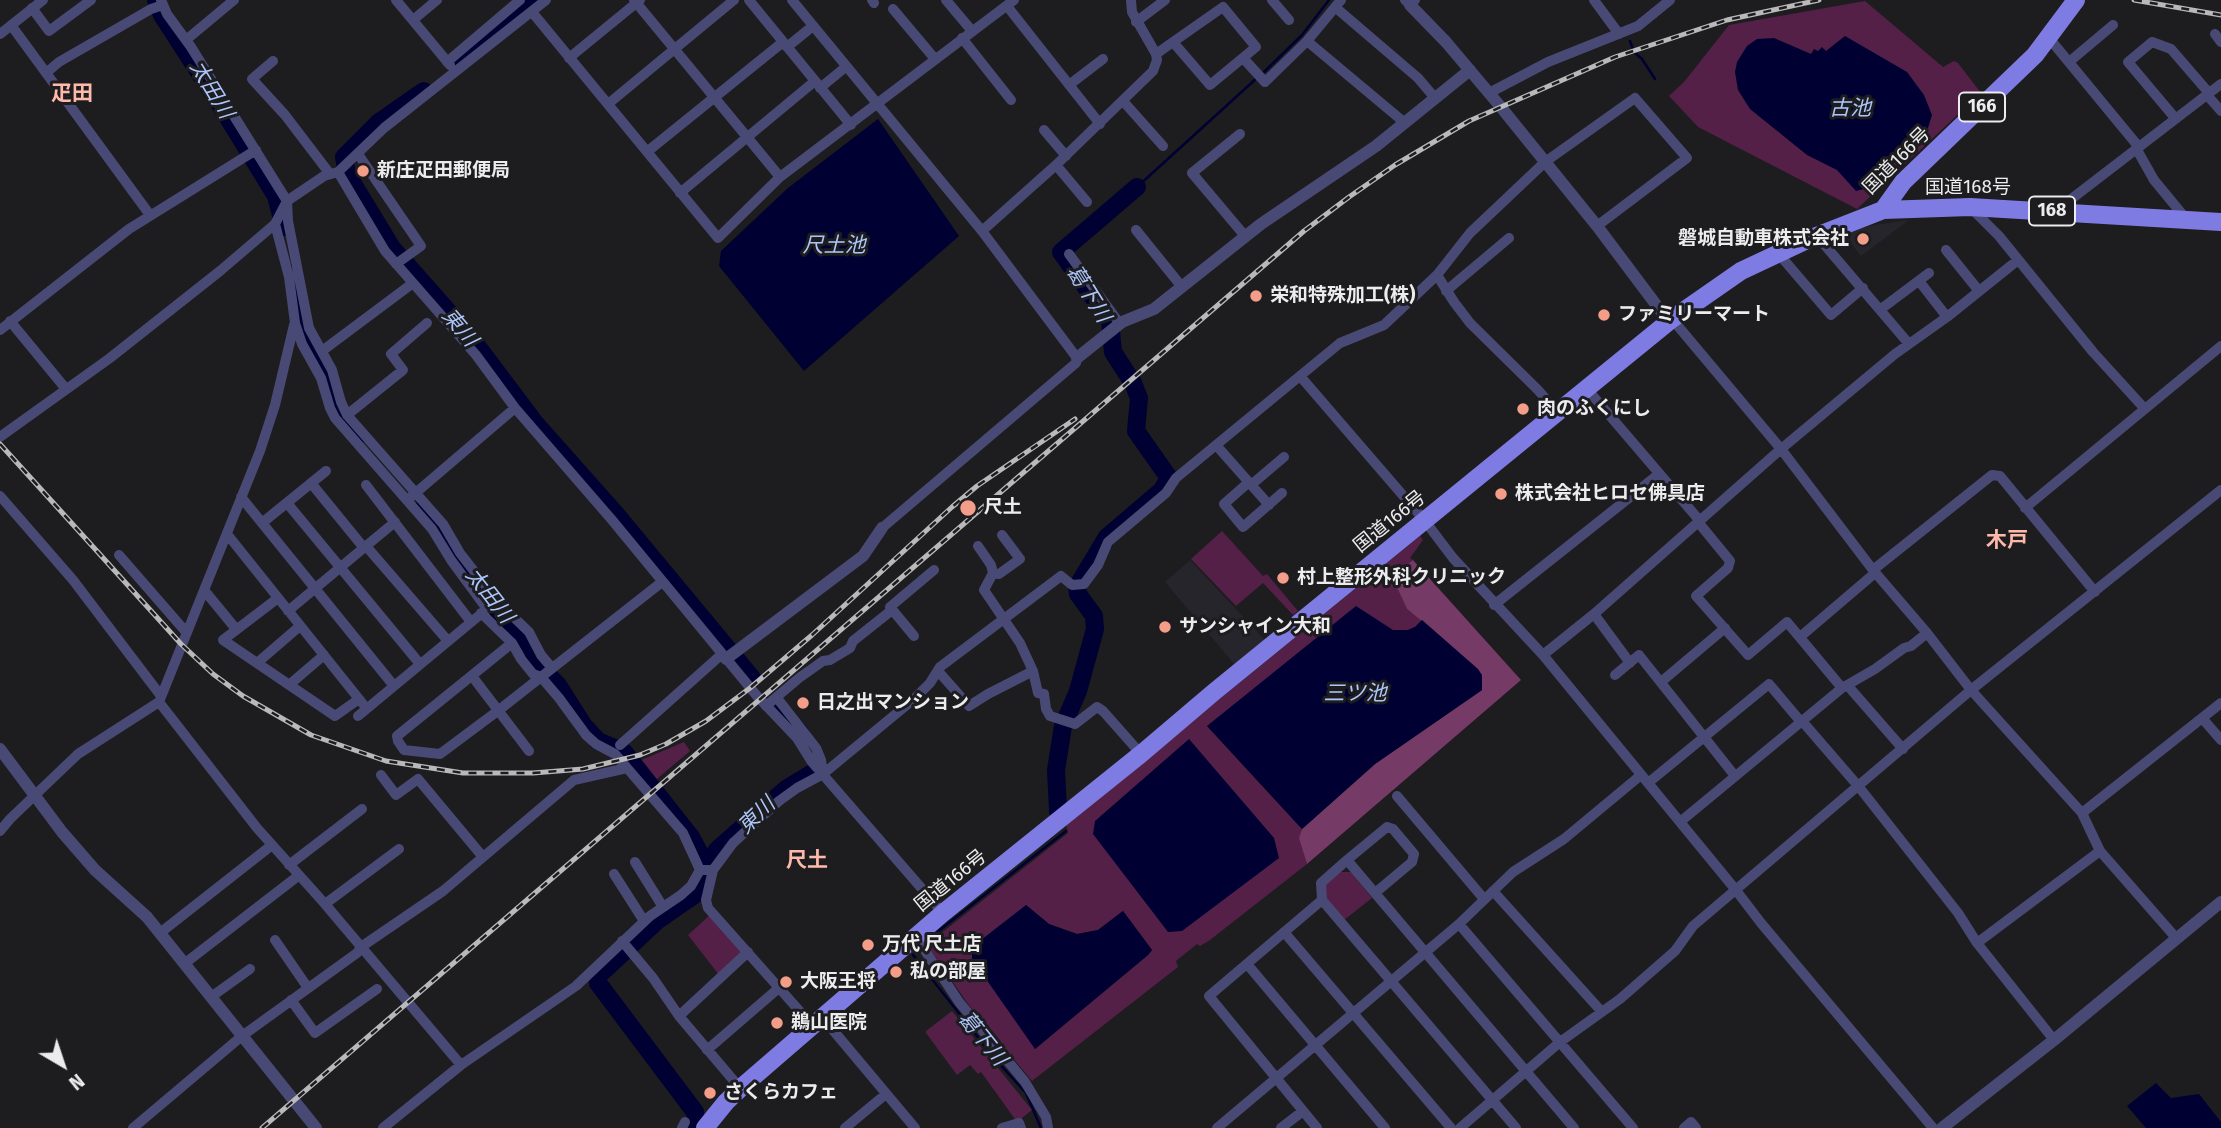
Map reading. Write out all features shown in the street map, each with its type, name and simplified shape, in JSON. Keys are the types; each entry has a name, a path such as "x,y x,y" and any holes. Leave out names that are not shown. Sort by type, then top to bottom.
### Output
{"highway":[{"name":"国道166号","path":"710,1126 740,1088 943,913 1670,321 1732,276 1778,253 1883,210 1903,182 2005,86 2049,38 2076,0"},
{"name":"国道168号","path":"1883,210 1970,207 2221,222"}],"street":[{"path":"7,29 43,0"},
{"path":"32,8 49,31 91,0"},
{"path":"186,40 234,0"},
{"path":"396,0 452,67"},
{"path":"413,20 437,0"},
{"path":"0,437 110,358 275,224 286,201 354,158 520,0"},
{"path":"452,67 546,0"},
{"path":"608,104 734,0"},
{"path":"792,0 982,231 1077,358"},
{"path":"946,0 972,31"},
{"path":"982,231 1056,166 1153,71 1156,54 1136,22 1130,0"},
{"path":"1136,22 1165,0"},
{"path":"1272,0 1289,20"},
{"path":"1594,0 1619,34"},
{"path":"1489,93 1548,62 1638,26 1670,0"},
{"path":"569,58 637,1 674,50 780,177"},
{"path":"753,1 851,125"},
{"path":"1410,2 1489,93 1670,321 1781,449 1874,572 1927,633 1971,690 2082,813 2100,851 2177,939"},
{"path":"46,73 59,62 162,3 286,201 305,312 310,328 332,370 341,402 348,415 412,496 450,560 487,609 362,713 359,699 227,534"},
{"path":"532,12 718,237 780,177 1010,3 1100,124"},
{"path":"1243,58 1265,82 1307,40 1338,3 1418,78 1435,98"},
{"path":"1156,54 1173,42 1223,7 1256,47 1210,85 1173,42"},
{"path":"893,9 934,59"},
{"path":"0,16 7,29 46,73 150,215"},
{"path":"2069,62 2113,25"},
{"path":"648,152 714,98 785,44 808,30"},
{"path":"962,38 1011,100"},
{"path":"2049,38 2137,147 2154,180 2187,220"},
{"path":"1307,40 1405,123"},
{"path":"2175,118 2128,62 2152,42 2171,49 2221,111"},
{"path":"1069,85 1103,59"},
{"path":"273,61 252,79 334,173 385,251 476,355 515,408 728,656 766,706 797,738 823,774 943,913"},
{"path":"680,193 818,84 842,70"},
{"path":"620,745 728,656 863,556 882,528 1107,334 1120,324 1154,309 1245,236 1357,160 1470,70"},
{"path":"2061,211 2137,147 2221,84"},
{"path":"915,1128 886,1094 817,1021 780,987 708,908 706,900 713,870 722,856 779,801 823,774 914,699 938,671 1004,619 1061,576 1078,585 1098,565 1108,542 1166,493 1176,478 1340,343 1384,325 1437,275 1470,233 1545,162 1635,98 1687,158 1597,226"},
{"path":"1123,101 1163,146"},
{"path":"1044,130 1066,156"},
{"path":"1241,134 1192,173 1245,236"},
{"path":"0,330 150,215 256,150"},
{"path":"354,158 421,246 396,264"},
{"path":"1056,166 1087,202"},
{"path":"1970,207 1999,236 2093,352 2144,408"},
{"path":"275,224 289,277 295,323 302,344 321,378 335,418 443,524 460,553 497,601 529,632 541,655 552,668"},
{"path":"1136,230 1182,287"},
{"path":"1817,236 1909,344"},
{"path":"1447,291 1509,238"},
{"path":"1946,250 1979,291"},
{"path":"1778,253 1831,315 1863,288"},
{"path":"1069,254 1120,324"},
{"path":"1543,655 1594,614 1781,449 1909,344 2018,260"},
{"path":"1881,309 1929,273"},
{"path":"1437,275 1470,323 1558,413"},
{"path":"1919,281 1947,317"},
{"path":"322,351 413,283"},
{"path":"10,321 66,389"},
{"path":"0,831 78,754 160,699 227,534 275,405 295,323"},
{"path":"348,415 403,370 391,354 427,323"},
{"path":"2025,508 2221,346"},
{"path":"1300,376 1494,605 1543,655 1761,923 1933,1128"},
{"path":"1587,389 1730,561 1728,568 1696,596 1748,655 1787,622 1903,749"},
{"path":"412,496 515,408"},
{"path":"1216,445 1269,505"},
{"path":"1282,493 1243,527 1224,504 1284,457"},
{"path":"262,523 326,471"},
{"path":"1494,605 1659,474"},
{"path":"1800,637 1992,475 2000,476 2095,592"},
{"path":"311,483 448,641"},
{"path":"366,485 471,622"},
{"path":"1460,1128 1560,1042 1602,1012 1675,951 1693,926 1971,690 2221,489"},
{"path":"0,496 73,580 272,845 461,1065"},
{"path":"241,497 394,686"},
{"path":"287,503 420,664"},
{"path":"288,611 395,522"},
{"path":"993,573 999,574 1020,559 1002,535"},
{"path":"978,546 991,565 993,573 984,590 1020,643 1034,671 1038,693 1044,694 1050,716 1075,724 1097,707 1141,754"},
{"path":"119,555 186,632"},
{"path":"914,636 890,607 934,570"},
{"path":"512,643 397,736 404,750 440,754 662,582"},
{"path":"204,590 236,629"},
{"path":"278,598 223,640 335,716 359,699"},
{"path":"766,706 822,662 850,648 853,641 892,610"},
{"path":"388,1126 461,1065 576,986 622,940 691,886 699,870 683,833 615,754 586,735 541,677 533,674 512,643 481,614"},
{"path":"1594,614 1630,663"},
{"path":"257,663 300,626"},
{"path":"1661,682 1725,628"},
{"path":"1680,822 1845,687 1904,648 1912,646 1927,633"},
{"path":"1615,675 1639,655 1735,776"},
{"path":"289,685 324,656"},
{"path":"938,671 969,706 1034,671"},
{"path":"472,676 529,751"},
{"path":"1217,1128 1460,924 1513,872 1564,839 1704,737 1769,684 1859,786 2054,1040"},
{"path":"777,698 816,748 823,774"},
{"path":"2082,813 2221,703"},
{"path":"2202,718 2221,740"},
{"path":"0,749 95,870 147,917 316,1128"},
{"path":"133,1128 242,1036 357,953 361,947 443,891 574,780 626,768"},
{"path":"381,775 396,795 418,779 483,857"},
{"path":"1397,796 1602,1012"},
{"path":"289,865 362,809"},
{"path":"1376,893 1412,862 1414,855 1393,829 1387,827 1321,883 1322,900 1516,1128"},
{"path":"160,933 272,845"},
{"path":"325,904 399,849"},
{"path":"1977,943 2100,851"},
{"path":"1347,860 1574,1128"},
{"path":"636,861 663,907"},
{"path":"699,870 713,870"},
{"path":"614,874 644,921"},
{"path":"184,964 298,876"},
{"path":"1317,1128 1209,996 1322,900"},
{"path":"1942,1128 2054,1040 2221,902"},
{"path":"1460,924 1633,1128"},
{"path":"1284,932 1451,1128"},
{"path":"916,937 959,1002 1025,1082 1046,1118 1048,1128"},
{"path":"275,940 307,988"},
{"path":"622,940 679,1016 740,1088"},
{"path":"679,1016 748,952"},
{"path":"1247,964 1385,1128"},
{"path":"211,997 250,969"},
{"path":"708,1050 780,987"},
{"path":"291,1000 315,1033 377,989"},
{"path":"845,1128 886,1094"},
{"path":"1281,1128 1303,1111"},
{"path":"1684,1128 1691,1122 1696,1128"},
{"path":"1002,1128 1019,1123 1021,1128"}],"shaded area":[{"path":"1865,1 1943,67 1954,61 1958,63 1981,93 1857,209 1698,127 1669,96 1684,82 1729,25"},
{"path":"1909,220 1861,256 1843,233 1874,225"},
{"path":"1222,531 1263,576 1267,574 1298,611 1293,615 1263,583 1236,606 1191,559"},
{"path":"1420,536 1423,540 1410,558 1413,560 1392,577 1407,609 1422,620 1415,627 1392,630 1207,726 1302,829 1300,838 1307,864 1210,940 1200,946 1197,944 1176,961 1178,967 1032,1081 968,1004 930,949 930,942 1068,833 1066,824","holes":["1026,905 1049,924 1077,934 1098,930 1123,911 1152,950 1035,1049"]},
{"path":"1190,560 1265,640 1235,665 1165,582"},
{"path":"1413,560 1521,680 1307,864 1299,838 1302,829 1375,764 1482,690 1433,630 1407,609 1392,577"},
{"path":"684,742 690,751 651,784 639,761"},
{"path":"1341,872 1351,872 1372,898 1344,920 1324,895 1325,885"},
{"path":"710,915 744,952 719,975 688,935"},
{"path":"952,1011 1032,1110 1017,1122 981,1072 978,1074 970,1065 957,1075 926,1033"}],"water":[{"name":"古池","path":"1845,36 1907,72 1924,95 1932,115 1928,128 1872,183 1856,191 1837,170 1807,155 1750,109 1738,90 1735,72 1737,62 1747,46 1757,39 1774,38 1811,54 1814,49 1818,51 1822,47 1826,51"},
{"name":"尺土池","path":"878,119 959,236 804,371 719,266 721,251 788,188"},
{"name":"三ツ池","path":"1356,606 1393,630 1408,630 1422,620 1478,669 1482,675 1482,690 1375,764 1302,829 1207,726"},
{"path":"1189,739 1274,838 1279,858 1182,931 1168,932 1093,834 1095,821"},
{"path":"1026,905 1049,924 1077,934 1098,930 1123,911 1152,950 1035,1049 972,959 972,947"},
{"path":"2156,1083 2171,1098 2199,1094 2221,1122 2221,1128 2146,1128 2127,1106"}],"waterway":[{"name":"太田川","path":"156,0 162,15 276,196 284,227"},
{"name":"東川","path":"459,62 535,0"},
{"name":"葛下川","path":"1263,73 1302,35 1329,0"},
{"path":"1630,41 1634,52 1655,79"},
{"name":"葛下川","path":"1137,187 1258,77"},
{"name":"東川","path":"424,91 378,123 344,157 347,174 392,248 468,334 535,423 615,513 752,678"},
{"name":"葛下川","path":"1058,811 1056,770 1063,726 1078,691 1095,629 1094,616 1078,594 1077,587 1107,537 1162,490 1169,478 1136,431 1139,398 1133,383 1113,352 1110,321 1061,252 1137,187"},
{"name":"太田川","path":"293,272 308,341 331,386 339,413 358,435"},
{"name":"太田川","path":"423,508 491,603 530,645 541,668 558,685 584,726 598,741 624,752 691,837 706,865 704,881 697,893 658,920 598,976 598,983 695,1112 696,1124 692,1128"},
{"name":"東川","path":"774,705 800,733"},
{"name":"東川","path":"706,865 718,849 786,789 814,772"},
{"name":"葛下川","path":"927,940 1066,831"},
{"name":"葛下川","path":"913,955 995,1059 1026,1093 1041,1128"}],"railway":[{"path":"262,1128 1304,231 1349,197 1395,165 1469,121 1615,57 1727,20 1819,0"},
{"path":"2134,0 2221,15"},
{"path":"0,444 181,644 213,674 243,696 311,735 386,761 463,773 533,773 583,769 640,755 666,744 706,721 812,635 977,486 1075,419"}],"place":[{"name":"新庄疋田郵便局","path":"363,171"},
{"name":"磐城自動車株式会社","path":"1863,239"},
{"name":"栄和特殊加工(株)","path":"1256,296"},
{"name":"ファミリーマート","path":"1604,315"},
{"name":"肉のふくにし","path":"1523,409"},
{"name":"株式会社ヒロセ佛具店","path":"1501,494"},
{"name":"尺土","path":"968,508"},
{"name":"村上整形外科クリニック","path":"1283,578"},
{"name":"サンシャイン大和","path":"1165,627"},
{"name":"日之出マンション","path":"803,703"},
{"name":"万代 尺土店","path":"868,945"},
{"name":"私の部屋","path":"896,972"},
{"name":"大阪王将","path":"786,982"},
{"name":"鵜山医院","path":"777,1023"},
{"name":"さくらカフェ","path":"710,1093"}],"district":[{"name":"疋田","path":"72,94"},
{"name":"木戸","path":"2007,541"},
{"name":"尺土","path":"807,861"}]}
